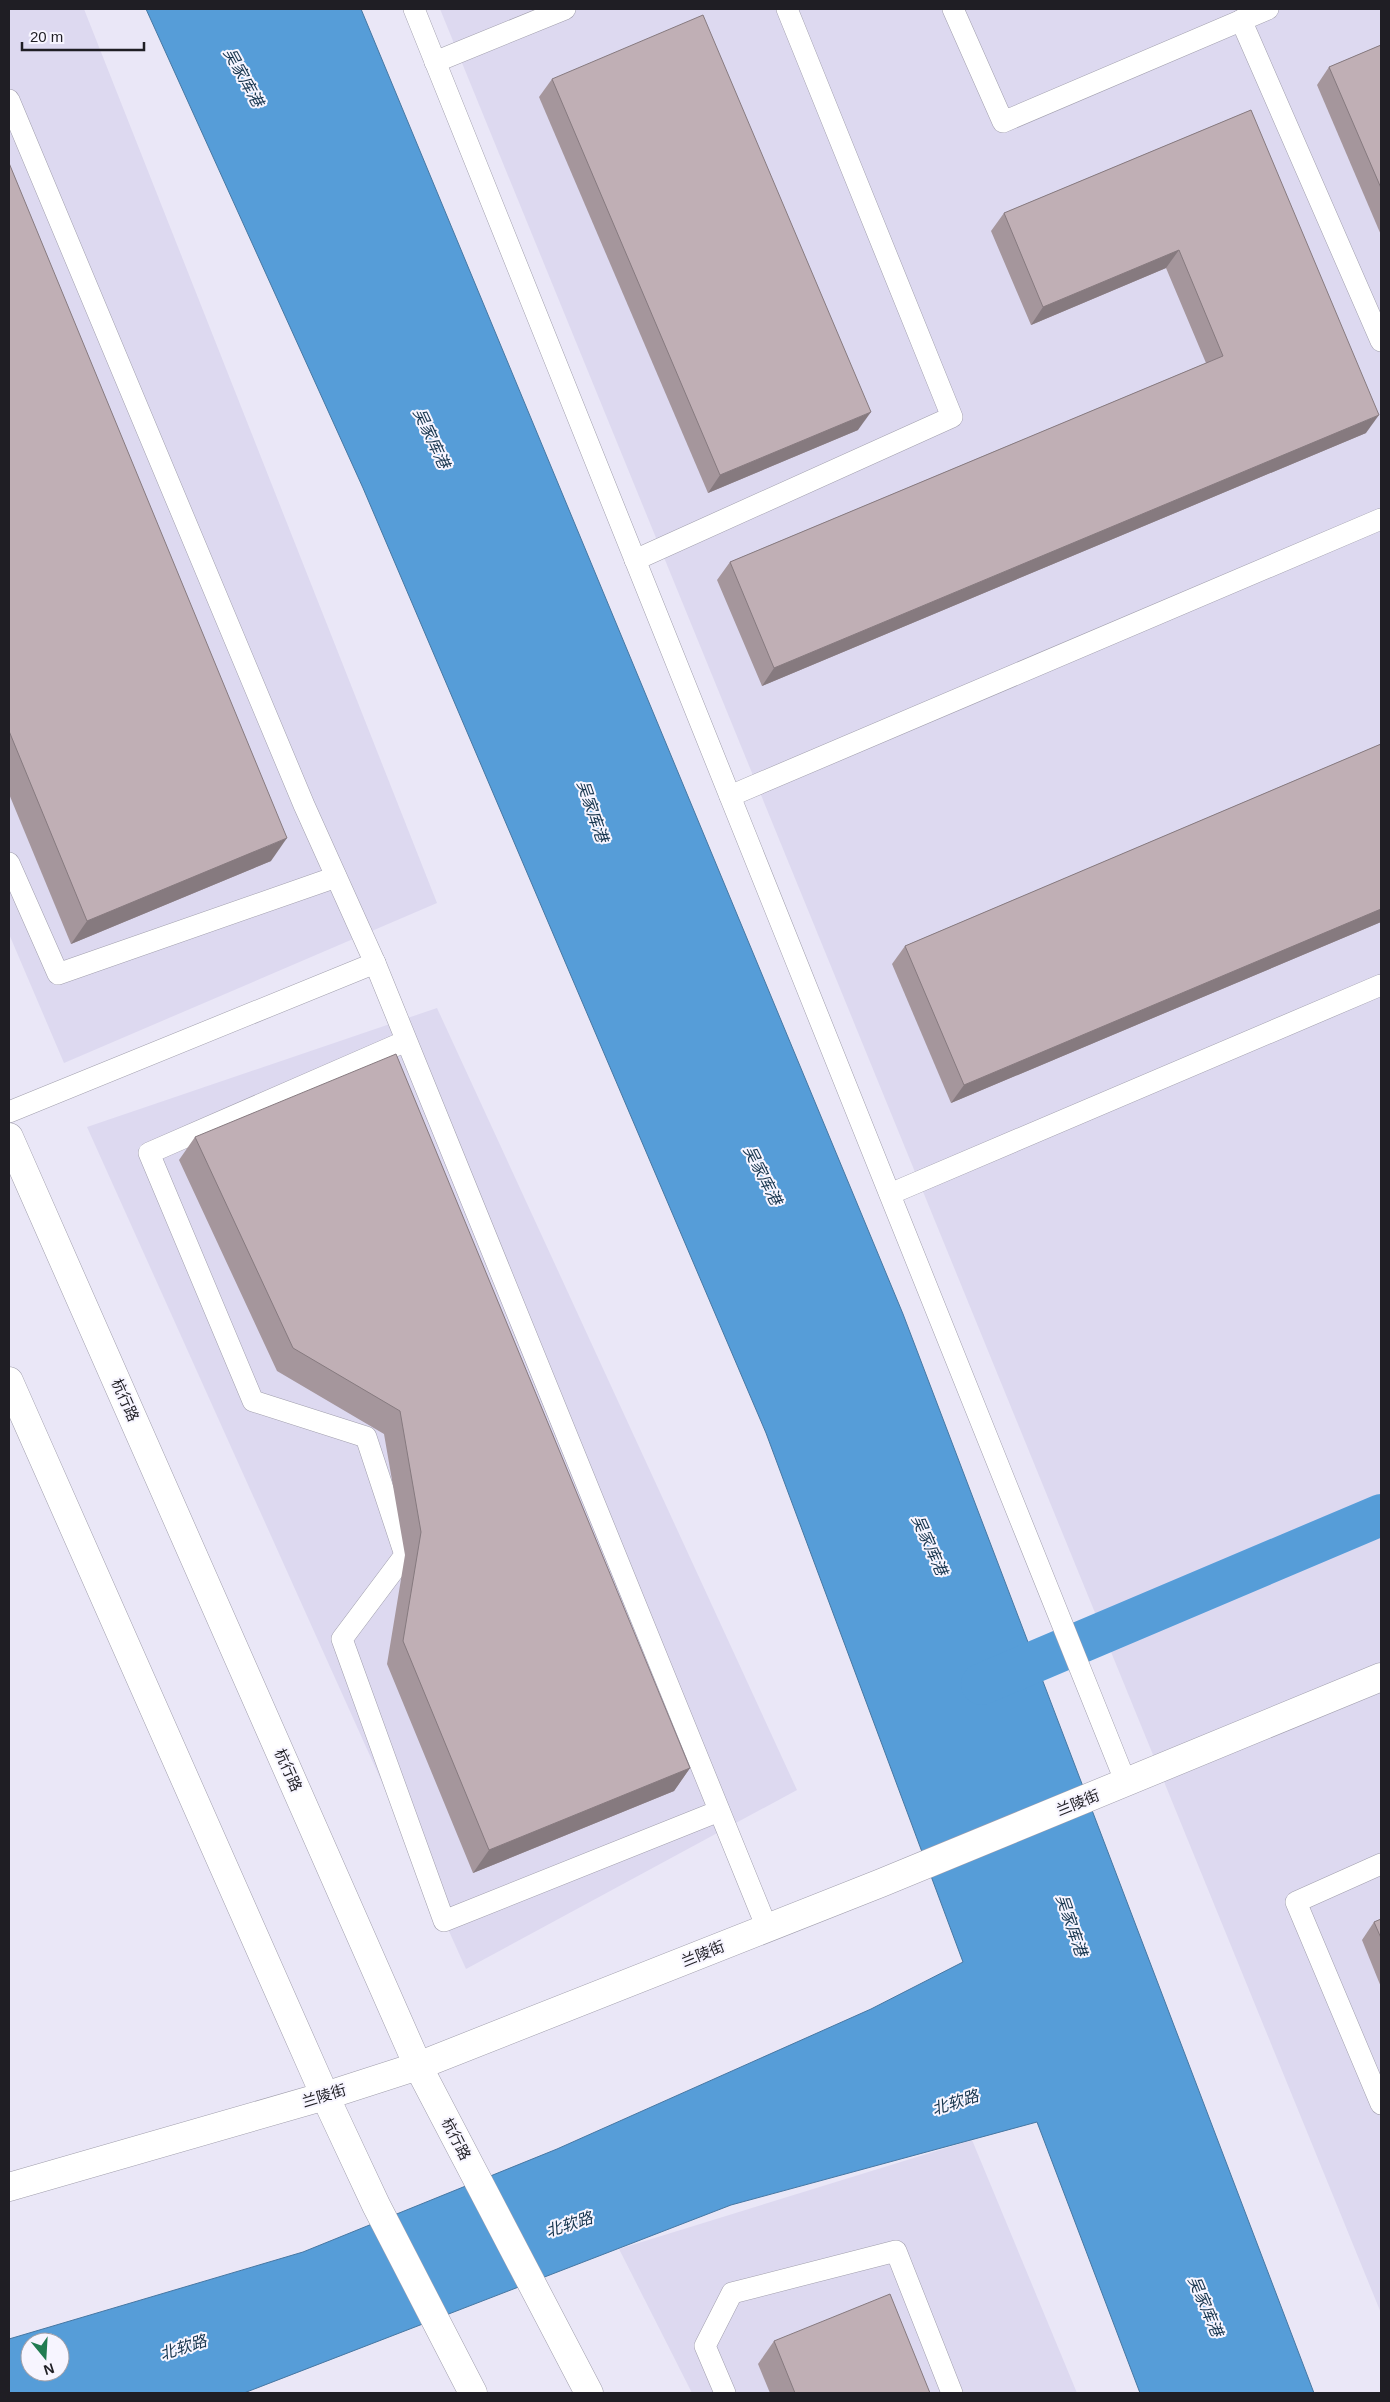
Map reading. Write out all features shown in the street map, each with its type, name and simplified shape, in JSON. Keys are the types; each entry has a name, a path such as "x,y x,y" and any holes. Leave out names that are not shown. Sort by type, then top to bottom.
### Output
{"main road":[{"name":"杭行路","path":"9,1137 418,2066 589,2393"},
{"path":"9,1381 325,2096 376,2205 472,2393"},
{"name":"兰陵街","path":"9,2187 325,2096 418,2066 880,1884 1381,1677"}],"lane":[{"path":"414,9 890,1194 1116,1787"},
{"path":"435,62 565,9"},
{"path":"635,560 952,418 787,9"},
{"path":"953,9 1004,122 1268,9"},
{"path":"1242,20 1381,341"},
{"path":"9,100 336,877 375,963 767,1928"},
{"path":"730,796 1381,519"},
{"path":"9,863 58,974 336,877"},
{"path":"9,1112 375,963"},
{"path":"890,1194 1381,986"},
{"path":"406,1041 148,1153 253,1401 366,1437 404,1555 342,1639 444,1922 719,1811"},
{"path":"1381,1864 1296,1902 1381,2104"},
{"path":"725,2393 705,2346 732,2293 896,2251 952,2393"}],"shaded area":[{"path":"9,9 84,9 437,903 64,1063 9,934"},
{"path":"440,9 1381,9 1381,2313"},
{"path":"437,1008 797,1790 466,1969 87,1127"},
{"path":"972,2140 1077,2393 692,2393 619,2249"}],"water":[{"path":"146,9 361,9 903,1314 1314,2393 1140,2393 1037,2122 731,2205 244,2393 9,2393 9,2339 20,2336 20,2382 70,2382 70,2332 33,2332 303,2252 557,2149 871,2009 963,1962 766,1433 363,488"}],"building":[{"path":"703,15 871,412 720,475 552,79"},
{"path":"1381,45 1381,188 1329,67"},
{"path":"1251,110 1379,415 774,668 730,562 1223,356 1179,250 1043,307 1004,213"},
{"path":"9,163 287,838 87,921 9,731"},
{"path":"1381,744 1381,909 964,1085 905,946"},
{"path":"396,1054 690,1768 489,1850 403,1641 421,1532 400,1411 293,1348 195,1137"},
{"path":"1381,1919 1381,1938 1374,1922"},
{"path":"890,2294 930,2393 795,2393 774,2341"}],"waterway":[{"path":"982,1684 1381,1515"}],"water label":[{"name":"吴家库港","path":"244,77"},
{"name":"吴家库港","path":"432,438"},
{"name":"吴家库港","path":"593,811"},
{"name":"吴家库港","path":"763,1175"},
{"name":"吴家库港","path":"930,1545"},
{"name":"吴家库港","path":"1072,1925"},
{"name":"北软路","path":"955,2102"},
{"name":"北软路","path":"569,2224"},
{"name":"吴家库港","path":"1206,2306"},
{"name":"北软路","path":"183,2347"}]}
